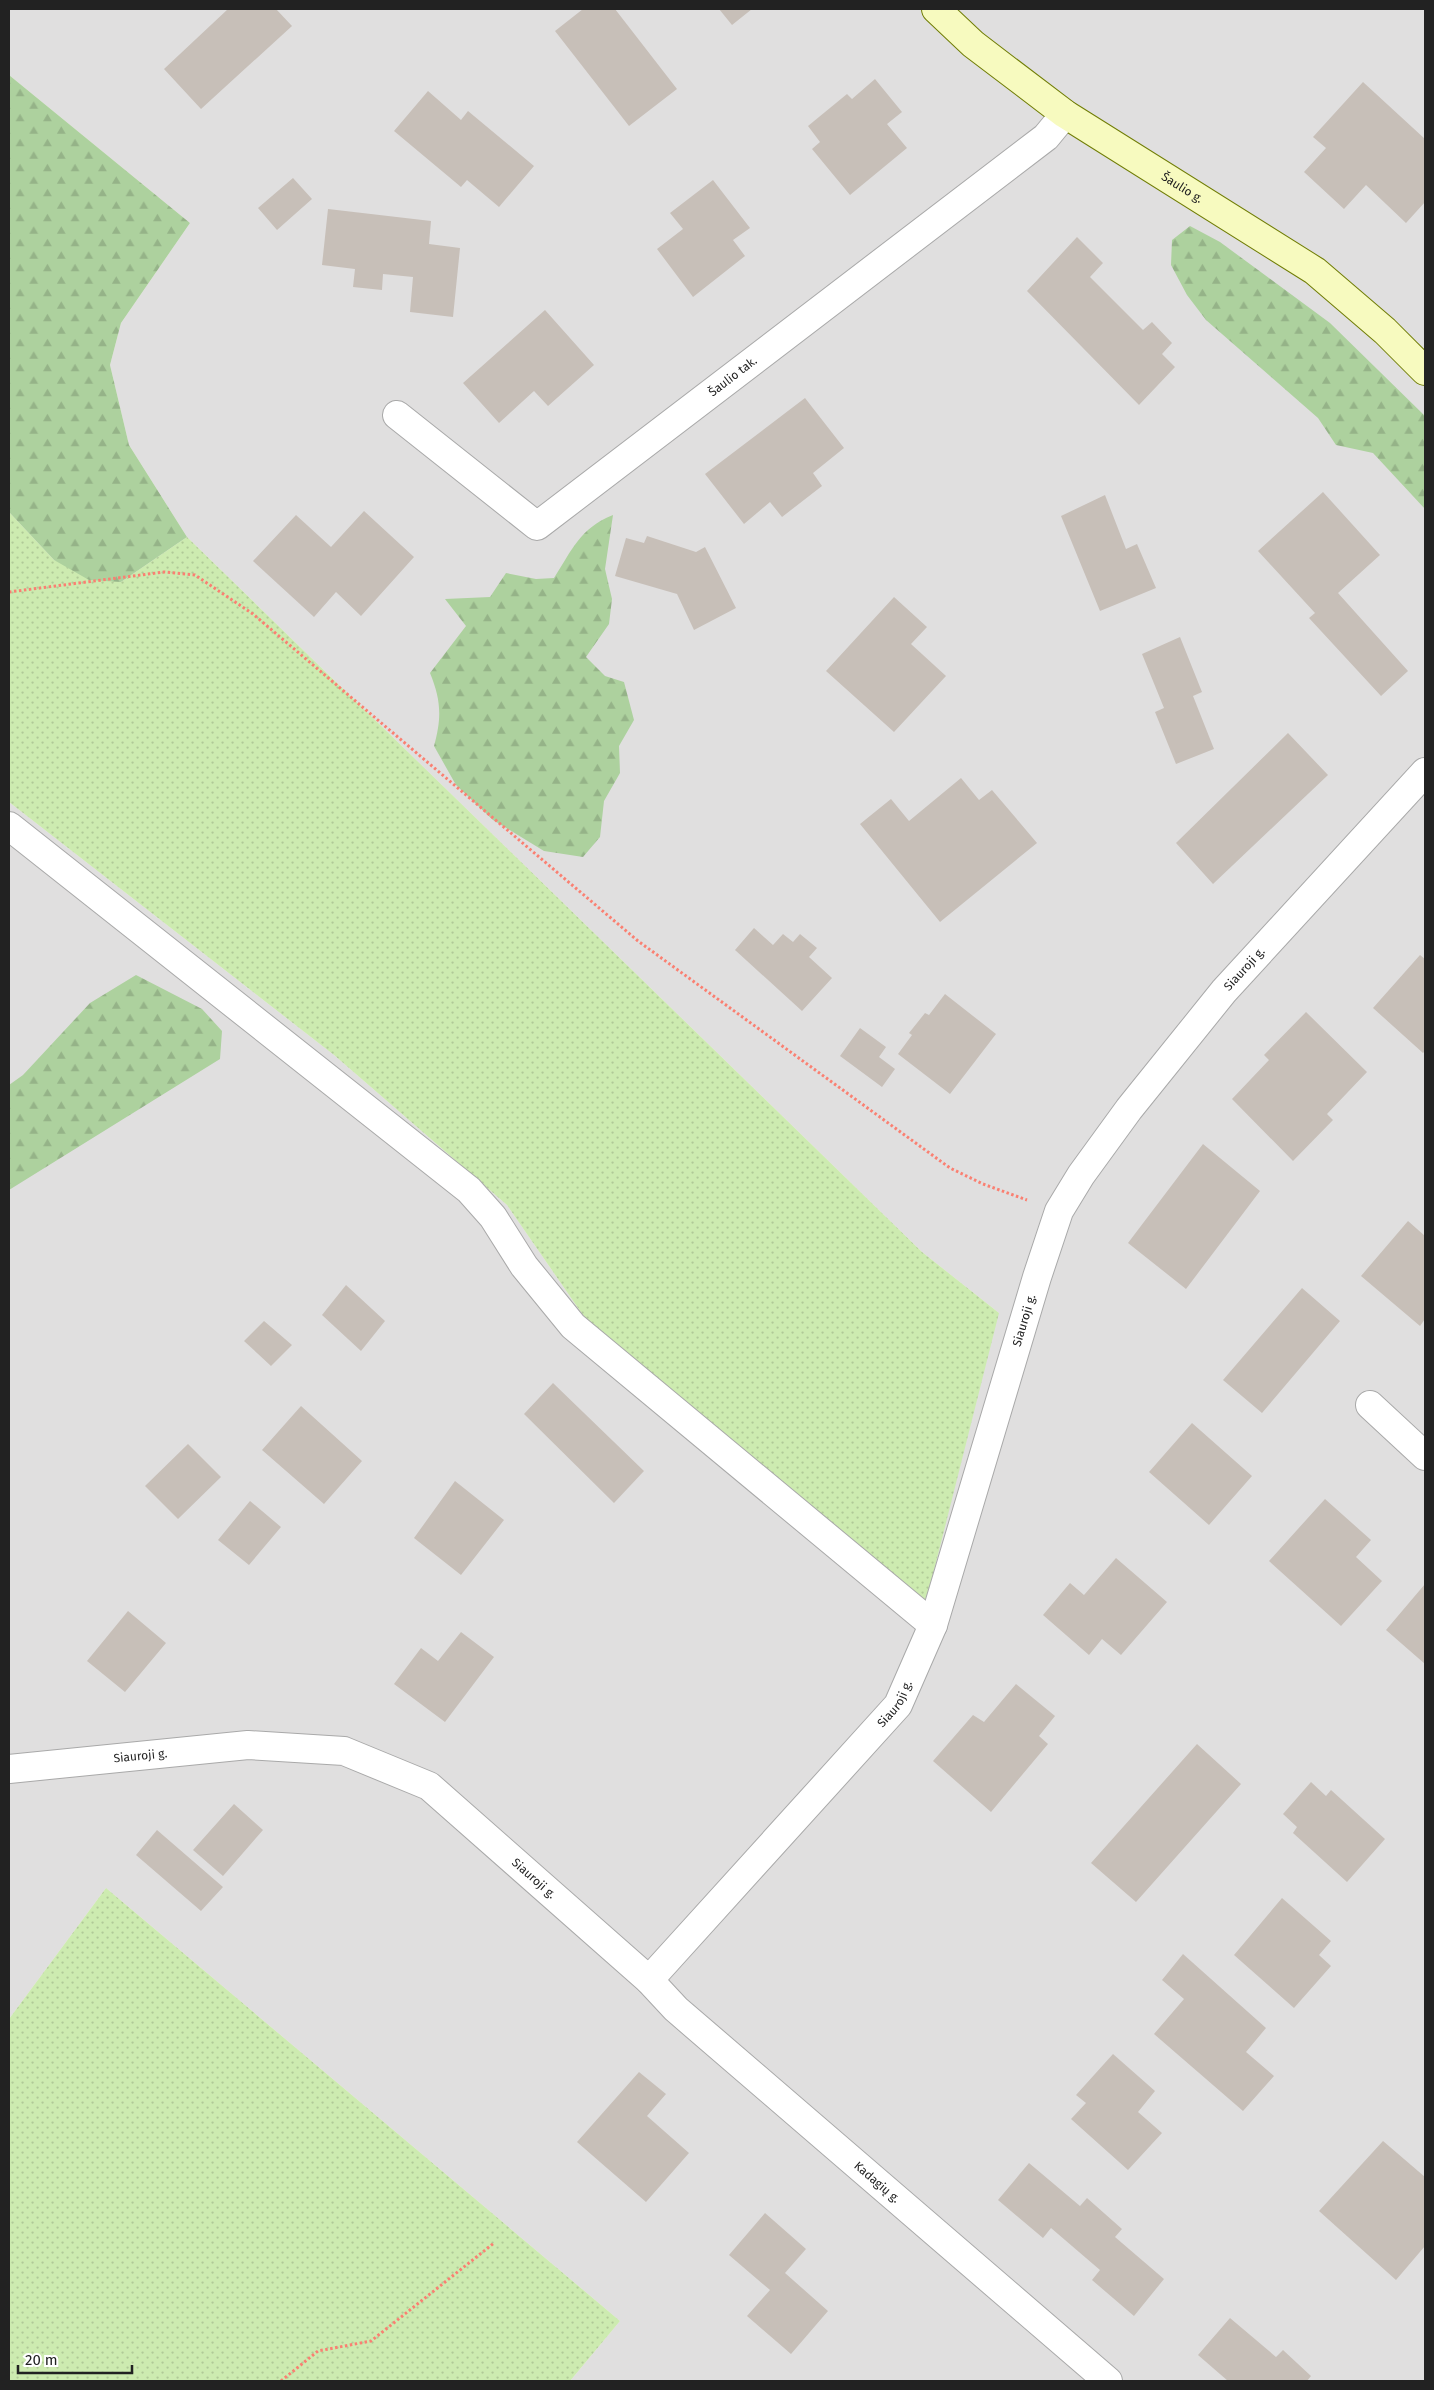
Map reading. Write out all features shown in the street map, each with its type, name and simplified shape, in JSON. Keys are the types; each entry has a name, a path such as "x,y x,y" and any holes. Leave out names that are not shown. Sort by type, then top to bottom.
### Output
{"street":[{"name":"Šaulio g.","path":"936,9 972,44 1065,114 1315,271 1385,331 1425,371"},
{"name":"Šaulio tak.","path":"397,415 537,526 1039,143 1065,114"},
{"name":"Siauroji g.","path":"9,1769 248,1745 344,1752 429,1786 649,1980 898,1705 933,1625 1058,1211 1129,1109 1224,991 1425,772"},
{"path":"9,826 468,1190 493,1218 524,1266 573,1326 933,1625"},
{"path":"1370,1405 1425,1456"},
{"name":"Kadagių g.","path":"649,1980 676,2009 1108,2381"}],"path":[{"path":"9,592 164,572 195,575 253,614 638,941 950,1168 983,1184 1058,1211"},
{"path":"281,2381 318,2351 371,2341 494,2243"}],"shaded area":[{"path":"9,9 1425,9 1425,2381 570,2381 620,2321 106,1888 9,2019 9,802 334,1055 507,1205 587,1321 999,1313 922,1252 187,537 129,445 110,365 121,323 190,223 9,75"}],"green space":[{"path":"9,75 190,223 121,323 110,365 129,445 187,537 121,582 89,580 54,560 9,512"},
{"path":"1190,226 1220,242 1330,323 1425,416 1425,509 1373,453 1336,445 1318,418 1206,320 1187,295 1171,265 1172,240"},
{"path":"9,512 54,560 121,582 187,537 922,1252 999,1313 926,1602 587,1321 507,1205 334,1055 9,802"},
{"path":"613,515 605,569 612,599 609,624 586,657 605,676 624,682 634,720 619,746 620,773 604,801 600,837 583,857 544,851 493,820 456,785 434,746 439,709 430,673 466,626 445,599 490,597 506,573 536,579 554,578 572,549 585,533 592,526"},
{"path":"136,975 202,1009 222,1031 220,1059 9,1190 9,1085 23,1075 90,1003"},
{"path":"106,1888 620,2321 570,2381 9,2381 9,2019"}],"building":[{"path":"228,9 276,9 292,26 201,109 164,69"},
{"path":"583,9 615,9 677,89 629,126 555,31"},
{"path":"719,9 752,9 732,25"},
{"path":"875,79 902,112 887,124 907,148 850,195 812,149 820,142 808,126 847,94 852,99"},
{"path":"1363,82 1425,139 1425,202 1406,223 1366,185 1344,209 1304,172 1326,148 1313,137"},
{"path":"428,91 461,120 468,111 534,166 499,207 467,180 461,187 394,131"},
{"path":"293,178 312,199 277,230 258,208"},
{"path":"713,180 750,228 733,240 745,256 693,297 657,249 683,229 670,213"},
{"path":"328,209 431,221 429,244 460,248 453,317 410,312 413,277 383,274 382,290 353,287 355,269 322,265"},
{"path":"1077,237 1103,263 1090,277 1143,330 1152,322 1172,343 1162,354 1175,367 1139,405 1027,291"},
{"path":"545,310 594,365 548,406 534,391 499,423 463,383"},
{"path":"805,398 844,448 813,473 822,486 782,517 770,502 744,524 705,474"},
{"path":"1323,492 1380,555 1338,593 1408,671 1381,696 1309,618 1315,613 1258,551"},
{"path":"1105,495 1126,549 1137,544 1156,588 1100,611 1061,516"},
{"path":"364,511 414,557 361,616 336,592 314,617 253,561 296,515 331,547"},
{"path":"647,536 696,552 705,547 736,608 694,630 677,594 615,576 626,538 644,543"},
{"path":"894,597 927,627 911,644 946,676 894,732 826,671"},
{"path":"1180,637 1202,692 1193,696 1214,749 1176,764 1155,712 1164,708 1142,654"},
{"path":"1288,733 1328,775 1213,884 1176,843"},
{"path":"961,778 979,800 992,790 1037,843 940,922 860,824 891,799 909,821"},
{"path":"754,928 773,945 783,934 793,942 800,934 817,948 809,957 832,978 802,1011 735,950"},
{"path":"1420,955 1425,959 1425,1051 1423,1053 1373,1008"},
{"path":"945,994 996,1034 950,1094 898,1054 912,1035 909,1033 925,1013 929,1015"},
{"path":"1306,1012 1367,1072 1327,1114 1333,1120 1293,1161 1232,1099 1269,1060 1264,1055"},
{"path":"860,1028 886,1047 879,1057 895,1069 882,1087 840,1056"},
{"path":"1203,1144 1260,1191 1186,1289 1128,1243"},
{"path":"1408,1221 1425,1236 1425,1319 1420,1326 1361,1276"},
{"path":"346,1285 385,1321 361,1351 322,1315"},
{"path":"1302,1288 1340,1321 1262,1413 1223,1380"},
{"path":"264,1321 292,1345 271,1366 244,1341"},
{"path":"553,1383 644,1471 614,1503 524,1414"},
{"path":"301,1406 362,1461 324,1504 262,1450"},
{"path":"1192,1423 1252,1476 1209,1525 1149,1472"},
{"path":"188,1444 221,1477 178,1519 145,1486"},
{"path":"455,1481 504,1520 461,1575 414,1538"},
{"path":"1325,1499 1371,1540 1356,1557 1382,1581 1341,1626 1269,1561"},
{"path":"250,1501 281,1527 249,1565 218,1540"},
{"path":"1116,1558 1167,1602 1121,1655 1102,1639 1089,1655 1043,1615 1070,1583 1084,1595"},
{"path":"1425,1584 1425,1664 1386,1630"},
{"path":"128,1611 166,1643 125,1692 87,1661"},
{"path":"461,1632 494,1657 445,1722 394,1684 421,1648 438,1661"},
{"path":"1016,1684 1055,1716 1039,1736 1048,1744 991,1812 933,1761 973,1715 984,1722"},
{"path":"1197,1744 1241,1784 1136,1902 1091,1863"},
{"path":"1311,1782 1326,1796 1331,1790 1385,1839 1347,1882 1293,1833 1297,1827 1283,1814"},
{"path":"234,1804 263,1830 223,1876 193,1850"},
{"path":"157,1830 223,1887 201,1911 136,1855"},
{"path":"1282,1898 1331,1941 1319,1955 1331,1966 1294,2008 1234,1955"},
{"path":"1183,1954 1266,2028 1246,2052 1274,2076 1243,2111 1154,2034 1184,1999 1162,1980"},
{"path":"1113,2054 1155,2091 1138,2112 1162,2133 1128,2170 1071,2119 1086,2103 1076,2095"},
{"path":"639,2072 666,2094 647,2116 689,2153 646,2202 577,2142"},
{"path":"1383,2141 1425,2177 1425,2246 1396,2280 1319,2211"},
{"path":"1029,2163 1080,2206 1087,2198 1122,2229 1115,2237 1164,2279 1134,2316 1092,2280 1100,2270 1051,2228 1043,2238 998,2200"},
{"path":"765,2213 806,2249 785,2273 828,2311 791,2354 747,2316 770,2290 729,2255"},
{"path":"1230,2318 1276,2357 1283,2350 1311,2376 1307,2381 1228,2381 1198,2355"}]}
